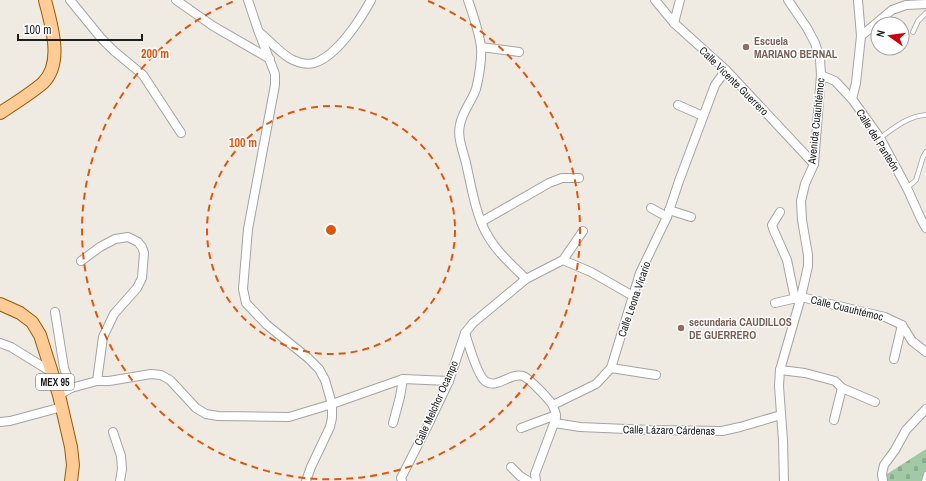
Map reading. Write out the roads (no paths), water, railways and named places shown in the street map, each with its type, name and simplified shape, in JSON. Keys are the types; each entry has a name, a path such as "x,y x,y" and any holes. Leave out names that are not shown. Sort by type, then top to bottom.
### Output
{"main road":[{"path":"0,113 43,82 50,73 54,60 55,46 45,0"},
{"name":"MEX 95","path":"0,304 20,313 32,322 40,335 53,373 71,447 73,465 71,481"}],"street":[{"path":"176,0 213,26 270,60"},
{"path":"248,0 258,30 276,74 274,93 248,229 243,289 246,303 267,325 308,358 319,369 325,380 332,404 332,418 330,427 306,481"},
{"path":"258,30 292,60 302,63 313,63 332,52 346,37 372,0"},
{"path":"468,0 476,23 481,48 476,90 463,115 459,136 470,184 481,222 488,236 500,253 526,279"},
{"name":"Calle Vicente Guerrero","path":"655,0 674,23 726,70 814,164"},
{"path":"674,23 680,0"},
{"name":"Avenida Cuauhtémoc","path":"784,481 779,386 780,370 798,298 808,266 801,201 805,184 814,164 821,75 820,59 815,43 807,28 788,0"},
{"name":"Calle del Panteón","path":"858,0 861,36 856,83 852,99 880,138 907,188 926,228"},
{"path":"73,2 114,51 143,76 181,133"},
{"path":"861,36 892,10 906,5 926,4"},
{"path":"481,48 519,52"},
{"name":"Calle Leona Vicario","path":"553,405 596,384 611,368 640,273 668,213 715,85 726,70"},
{"path":"821,75 835,81 852,99"},
{"path":"678,105 703,116"},
{"path":"481,222 549,183 562,178 579,178"},
{"path":"651,208 691,217"},
{"path":"775,303 798,298 787,260 772,225 780,212"},
{"path":"583,230 563,260 591,272 632,296"},
{"path":"81,261 100,247 116,239 128,237 138,242 144,253 142,278 137,288 114,314 103,337 97,381"},
{"name":"Calle Melchor Ocampo","path":"402,481 401,478 449,381 465,333 473,323 526,279 563,260"},
{"name":"Calle Cuauhtémoc","path":"798,298 885,317 902,325"},
{"path":"55,312 64,368 71,388"},
{"path":"902,325 912,341 926,352"},
{"path":"894,359 902,325"},
{"path":"465,333 483,380 490,384 497,383 513,376 522,376 530,381 553,405 556,419 535,474 536,481"},
{"path":"0,343 11,347 53,373"},
{"path":"611,368 656,375"},
{"path":"780,370 805,373 835,381 842,388 875,402"},
{"path":"59,395 71,388 97,381 109,381 151,374 161,375 170,380 196,408 206,414 218,416 289,416 332,404 403,379 449,381"},
{"path":"393,423 403,379"},
{"path":"834,420 842,388"},
{"path":"0,422 10,421 62,407"},
{"path":"883,481 882,474 884,465 895,450 906,430 926,409"},
{"name":"Calle Lázaro Cárdenas","path":"556,419 580,427 722,431 740,428 781,415"},
{"path":"521,428 556,419"},
{"path":"113,432 121,456 122,469 120,481"},
{"path":"511,467 520,476 528,481"}],"lane":[{"path":"913,32 918,20 926,13"},
{"path":"880,138 904,121 918,115 926,115"},
{"path":"907,188 916,180 926,152"},
{"path":"924,481 926,474"}],"place":[{"name":"Escuela MARIANO BERNAL","path":"746,47"},
{"name":"secundaria CAUDILLOS DE GUERRERO","path":"681,328"}]}
